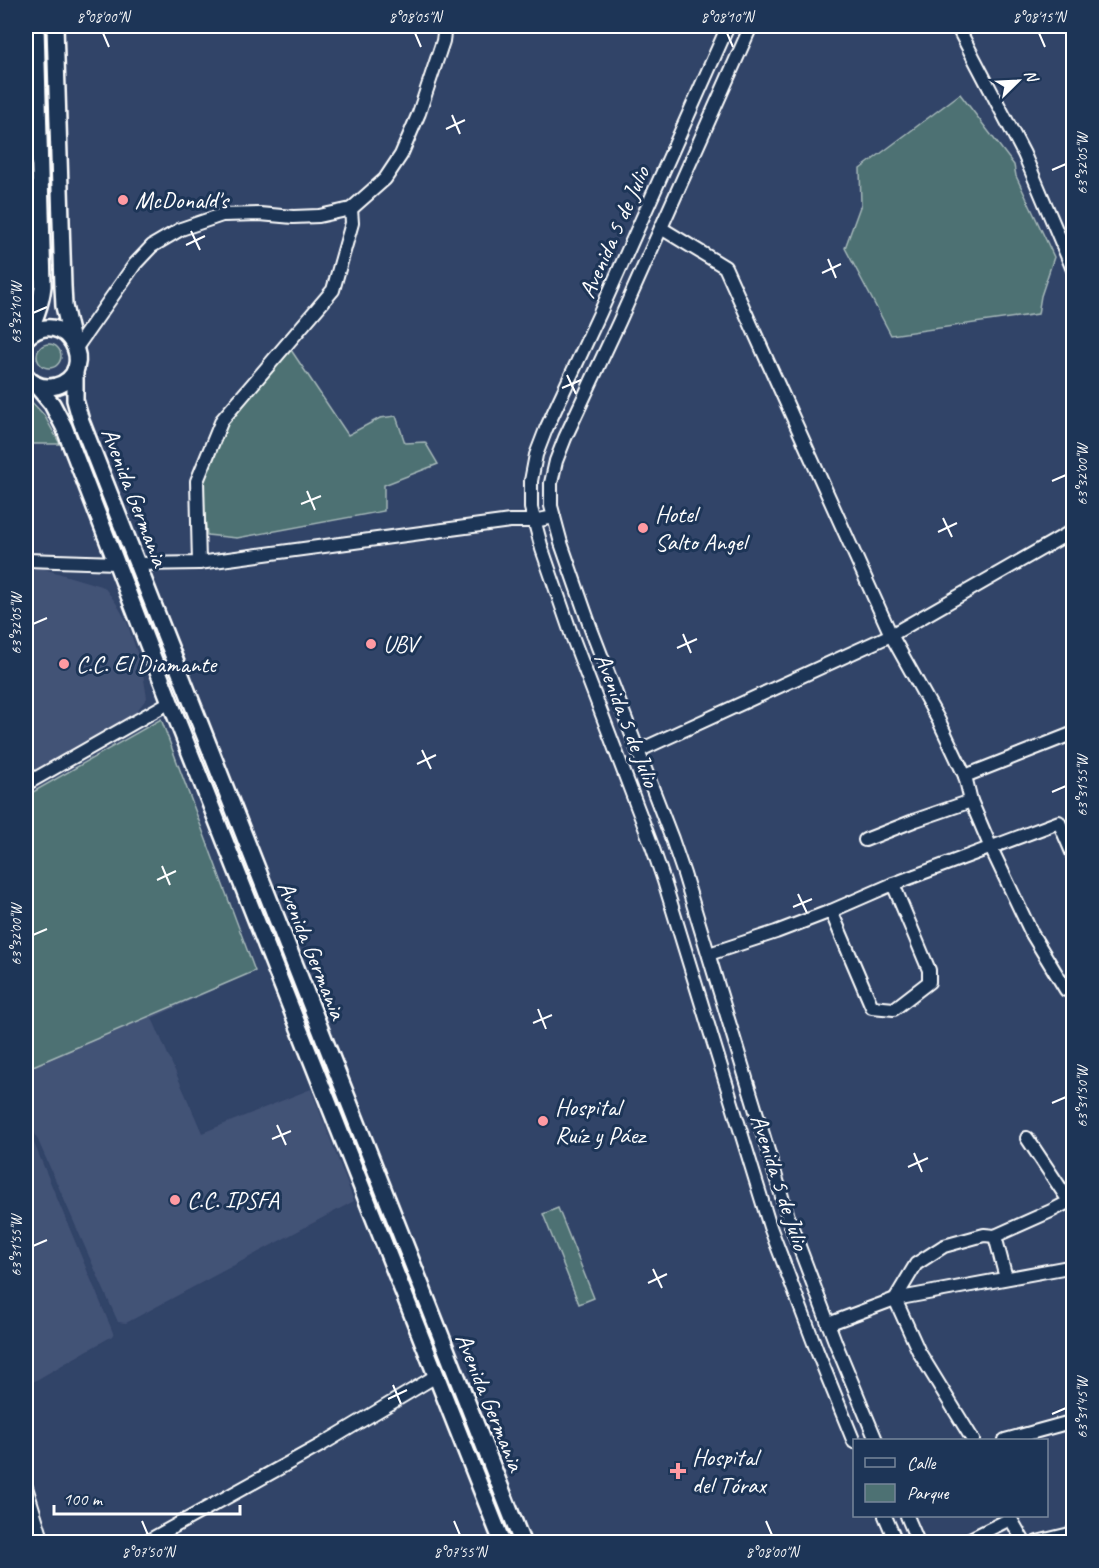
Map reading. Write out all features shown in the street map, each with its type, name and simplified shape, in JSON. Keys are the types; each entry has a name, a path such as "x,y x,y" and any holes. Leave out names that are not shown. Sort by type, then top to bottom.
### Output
{"street":[{"path":"26,338 41,300 43,286 38,107 31,55 36,26"},
{"path":"55,26 63,286 66,314 74,344"},
{"path":"74,344 135,264 152,246 180,229 222,215 319,216 351,209 385,179 401,155 419,113 443,41 445,26"},
{"name":"Avenida 5 de Julio","path":"728,26 540,445 533,466 531,502 542,549 572,636 661,871 770,1227 817,1351 854,1439"},
{"name":"Avenida 5 de Julio","path":"751,26 558,453 553,470 551,495 561,543 591,629 672,839 785,1209 828,1324 876,1439"},
{"path":"957,26 1024,154 1074,272"},
{"path":"26,88 38,107"},
{"path":"199,563 197,481 222,420 333,290 352,223 351,209"},
{"path":"660,228 725,267 891,635 939,721 965,777 971,801 991,848 1032,934 1066,990"},
{"path":"26,338 38,330 53,328 67,335 74,344"},
{"name":"Avenida Germania","path":"74,344 77,363 74,387 77,409 522,1542"},
{"path":"30,380 50,387 65,382 75,370"},
{"name":"Avenida Germania","path":"30,380 48,398 58,415 502,1542"},
{"path":"137,564 199,563 510,520 534,521 554,517"},
{"path":"638,751 891,635 1074,530"},
{"path":"26,560 117,563"},
{"path":"26,784 170,702"},
{"path":"965,777 1074,733"},
{"path":"865,840 971,801"},
{"path":"709,954 776,932 893,884 1059,822 1074,857"},
{"path":"831,910 872,1007 894,1009 929,982 929,970 893,884"},
{"path":"894,1299 916,1264 944,1246 984,1235 995,1236 1071,1200 1027,1138"},
{"path":"995,1236 1006,1278"},
{"path":"828,1324 894,1299 1074,1266"},
{"path":"894,1299 919,1352 972,1439"},
{"path":"146,1542 321,1445 436,1376"},
{"path":"1009,1439 1074,1421"},
{"path":"26,1487 43,1542"},
{"path":"886,1517 896,1542"},
{"path":"908,1517 918,1542"},
{"path":"964,1542 1009,1517 1024,1542"},
{"path":"1037,1542 1074,1533"}],"shaded area":[{"path":"41,568 104,587 127,622 142,668 147,698 132,717 26,775 26,570"},
{"path":"161,719 255,971 152,1018 202,1133 311,1089 354,1201 126,1323 118,1322 26,1113 26,796"},
{"path":"26,1124 114,1335 26,1386"}],"green space":[{"path":"960,94 1014,165 1016,176 1054,257 1041,296 1038,314 891,335 845,248 861,204 860,169"},
{"path":"49,344 58,347 61,356 58,365 49,368 40,365 37,356 40,347"},
{"path":"287,344 348,435 380,418 396,416 405,443 425,442 438,464 384,485 384,511 237,538 207,535 200,473 222,420"},
{"path":"26,396 44,415 60,444 26,444"},
{"path":"161,719 255,971 26,1069 26,796"},
{"path":"558,1208 594,1298 579,1304 543,1214"}],"place":[{"name":"McDonald's","path":"123,200"},
{"name":"Hotel Salto Angel","path":"643,528"},
{"name":"UBV","path":"371,644"},
{"name":"C.C. El Diamante","path":"64,664"},
{"name":"Hospital Ruíz y Páez","path":"543,1121"},
{"name":"C.C. IPSFA","path":"175,1200"},
{"name":"Hospital del Tórax","path":"678,1471"}]}
